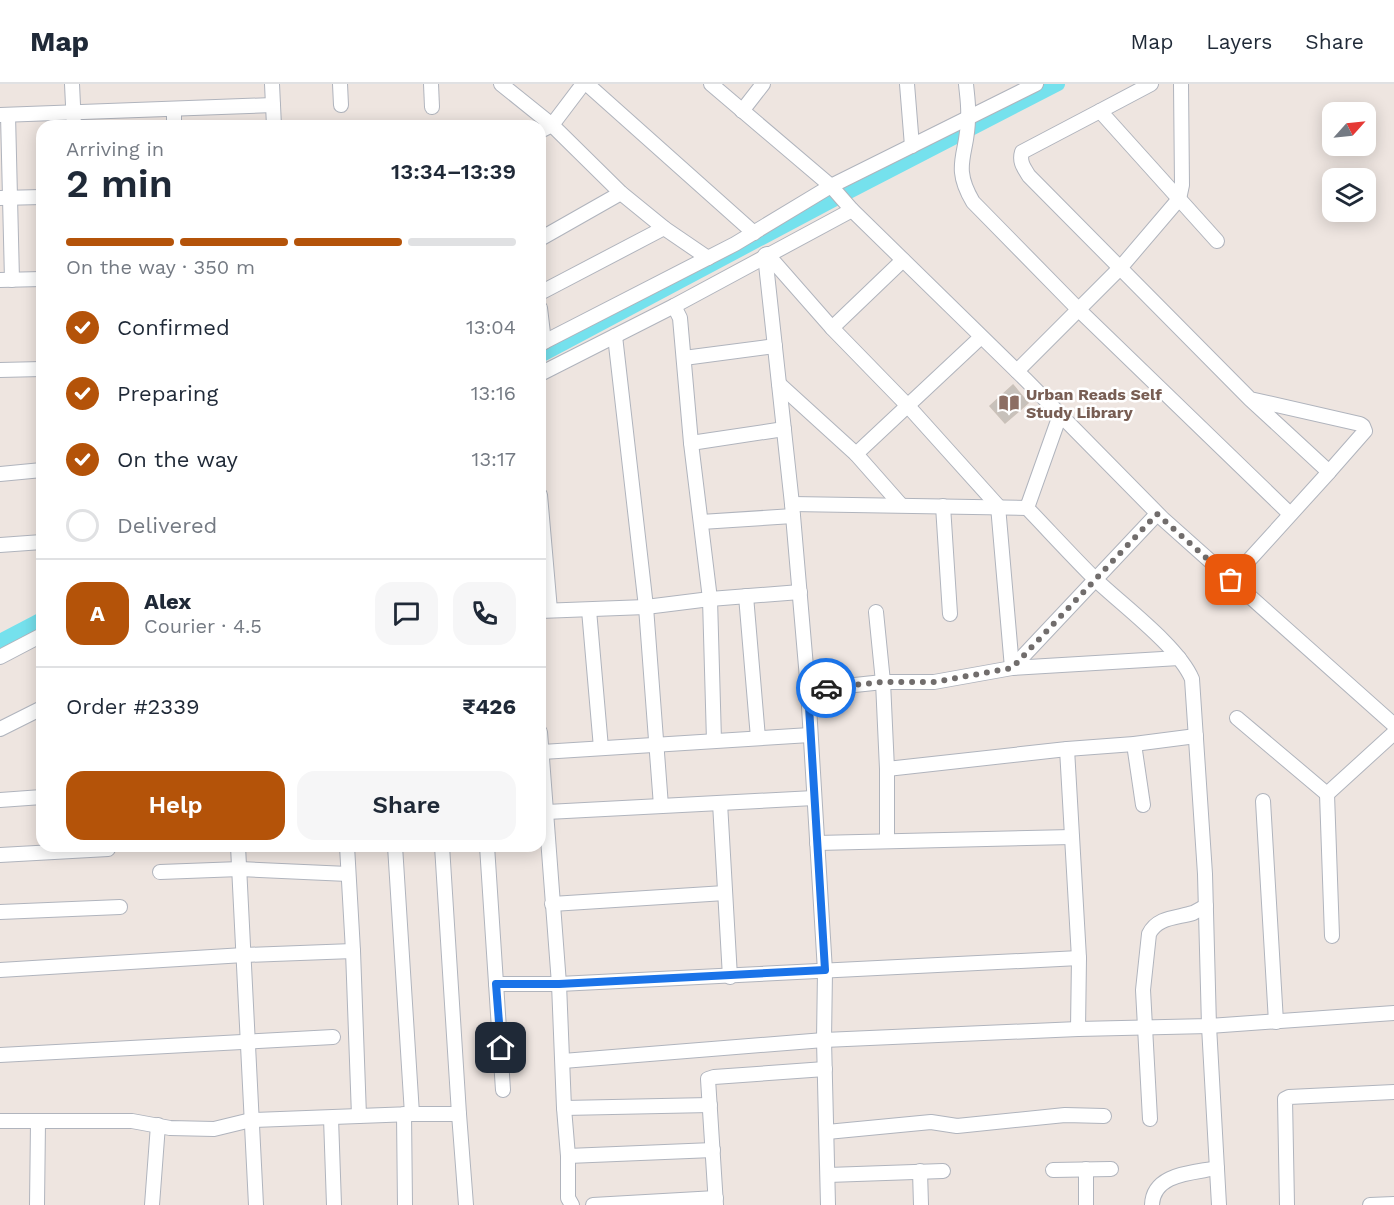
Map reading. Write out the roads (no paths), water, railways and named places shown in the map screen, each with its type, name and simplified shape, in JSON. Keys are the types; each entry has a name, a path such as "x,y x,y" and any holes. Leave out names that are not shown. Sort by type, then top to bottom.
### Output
{"street":[{"path":"72,84 74,119"},
{"path":"272,84 274,120"},
{"path":"340,84 341,105"},
{"path":"430,84 432,107"},
{"path":"501,84 538,120"},
{"path":"708,258 664,228 546,128 585,84 754,233"},
{"path":"711,84 832,188 1017,371 1157,514 1394,725"},
{"path":"742,111 763,84"},
{"path":"907,84 912,146"},
{"path":"966,84 968,118 961,171 967,192 973,202 1078,310 1290,514"},
{"path":"546,341 708,258 832,188 968,118 1012,90 1036,84"},
{"path":"1151,84 1022,152 1020,157 1022,166 1029,176 1250,399 1329,472"},
{"path":"1017,371 1121,267 1179,198 1182,185 1181,84"},
{"path":"36,279 6,280 4,115 74,119 174,109 273,105"},
{"path":"174,109 174,120"},
{"path":"1100,111 1217,241"},
{"path":"546,236 621,193"},
{"path":"5,198 36,197"},
{"path":"546,371 674,306 851,209"},
{"path":"546,290 664,228"},
{"path":"766,255 998,506 1012,668"},
{"path":"766,255 793,510 808,690 825,970 824,1040 828,1205"},
{"path":"832,328 903,260"},
{"path":"674,306 680,318 691,442 710,599 714,741"},
{"path":"615,336 646,607 662,806"},
{"path":"856,454 981,337"},
{"path":"684,358 775,346"},
{"path":"0,370 36,369"},
{"path":"779,384 856,454 901,505"},
{"path":"1231,580 1364,434 1363,426 1250,399"},
{"path":"1027,508 1060,415"},
{"path":"691,442 784,429"},
{"path":"0,474 36,471"},
{"path":"701,522 793,510 901,505 1027,508 1095,579 1179,658 1192,679 1206,906 1209,1026 1219,1205"},
{"path":"943,506 950,614"},
{"path":"1012,668 1157,514"},
{"path":"0,545 36,542"},
{"path":"546,611 646,607 800,592"},
{"path":"746,596 758,738"},
{"path":"589,610 601,748"},
{"path":"876,612 883,682 887,769 887,841"},
{"path":"0,657 36,638"},
{"path":"808,690 883,682 934,682 1012,668 1179,658"},
{"path":"0,729 36,711"},
{"path":"1237,718 1327,794 1332,936"},
{"path":"1327,794 1394,733"},
{"path":"546,752 810,735"},
{"path":"887,769 1196,736"},
{"path":"1134,744 1143,806"},
{"path":"1067,749 1079,958 1078,1029"},
{"path":"0,800 36,797"},
{"path":"547,812 814,798"},
{"path":"546,800 559,984 568,1198 572,1205"},
{"path":"1263,801 1276,1022"},
{"path":"720,803 730,977"},
{"path":"817,843 1072,837"},
{"path":"0,855 54,852"},
{"path":"239,852 256,1205"},
{"path":"347,852 359,1116"},
{"path":"395,852 408,1114 405,1205"},
{"path":"442,852 466,1205"},
{"path":"488,852 503,1090"},
{"path":"160,872 240,869 348,874"},
{"path":"552,904 725,893"},
{"path":"1150,1119 1143,982 1150,932 1155,926 1171,918 1192,913 1206,906"},
{"path":"0,912 120,907"},
{"path":"0,970 244,955 353,951"},
{"path":"496,984 559,984 730,977 825,970 1079,958"},
{"path":"563,1061 824,1040 1209,1026 1394,1013"},
{"path":"0,1055 333,1037"},
{"path":"593,1205 716,1201 708,1079 710,1077 825,1069"},
{"path":"1287,1205 1285,1100 1289,1097 1394,1092"},
{"path":"564,1108 710,1106"},
{"path":"0,1121 132,1120 178,1128 214,1128 251,1120 459,1114"},
{"path":"826,1132 931,1122 957,1126 1065,1115 1104,1116"},
{"path":"331,1118 334,1205"},
{"path":"38,1122 38,1205"},
{"path":"152,1205 158,1125"},
{"path":"568,1156 713,1150"},
{"path":"1152,1205 1155,1189 1167,1180 1217,1168"},
{"path":"1086,1169 1086,1205"},
{"path":"1053,1170 1111,1169"},
{"path":"920,1171 921,1205"},
{"path":"828,1175 943,1171"},
{"path":"1370,1205 1394,1204"}],"waterway":[{"path":"546,353 1058,84"},
{"path":"0,641 36,622"}],"place":[{"name":"Urban Reads Self Study Library","path":"1009,403"}]}
